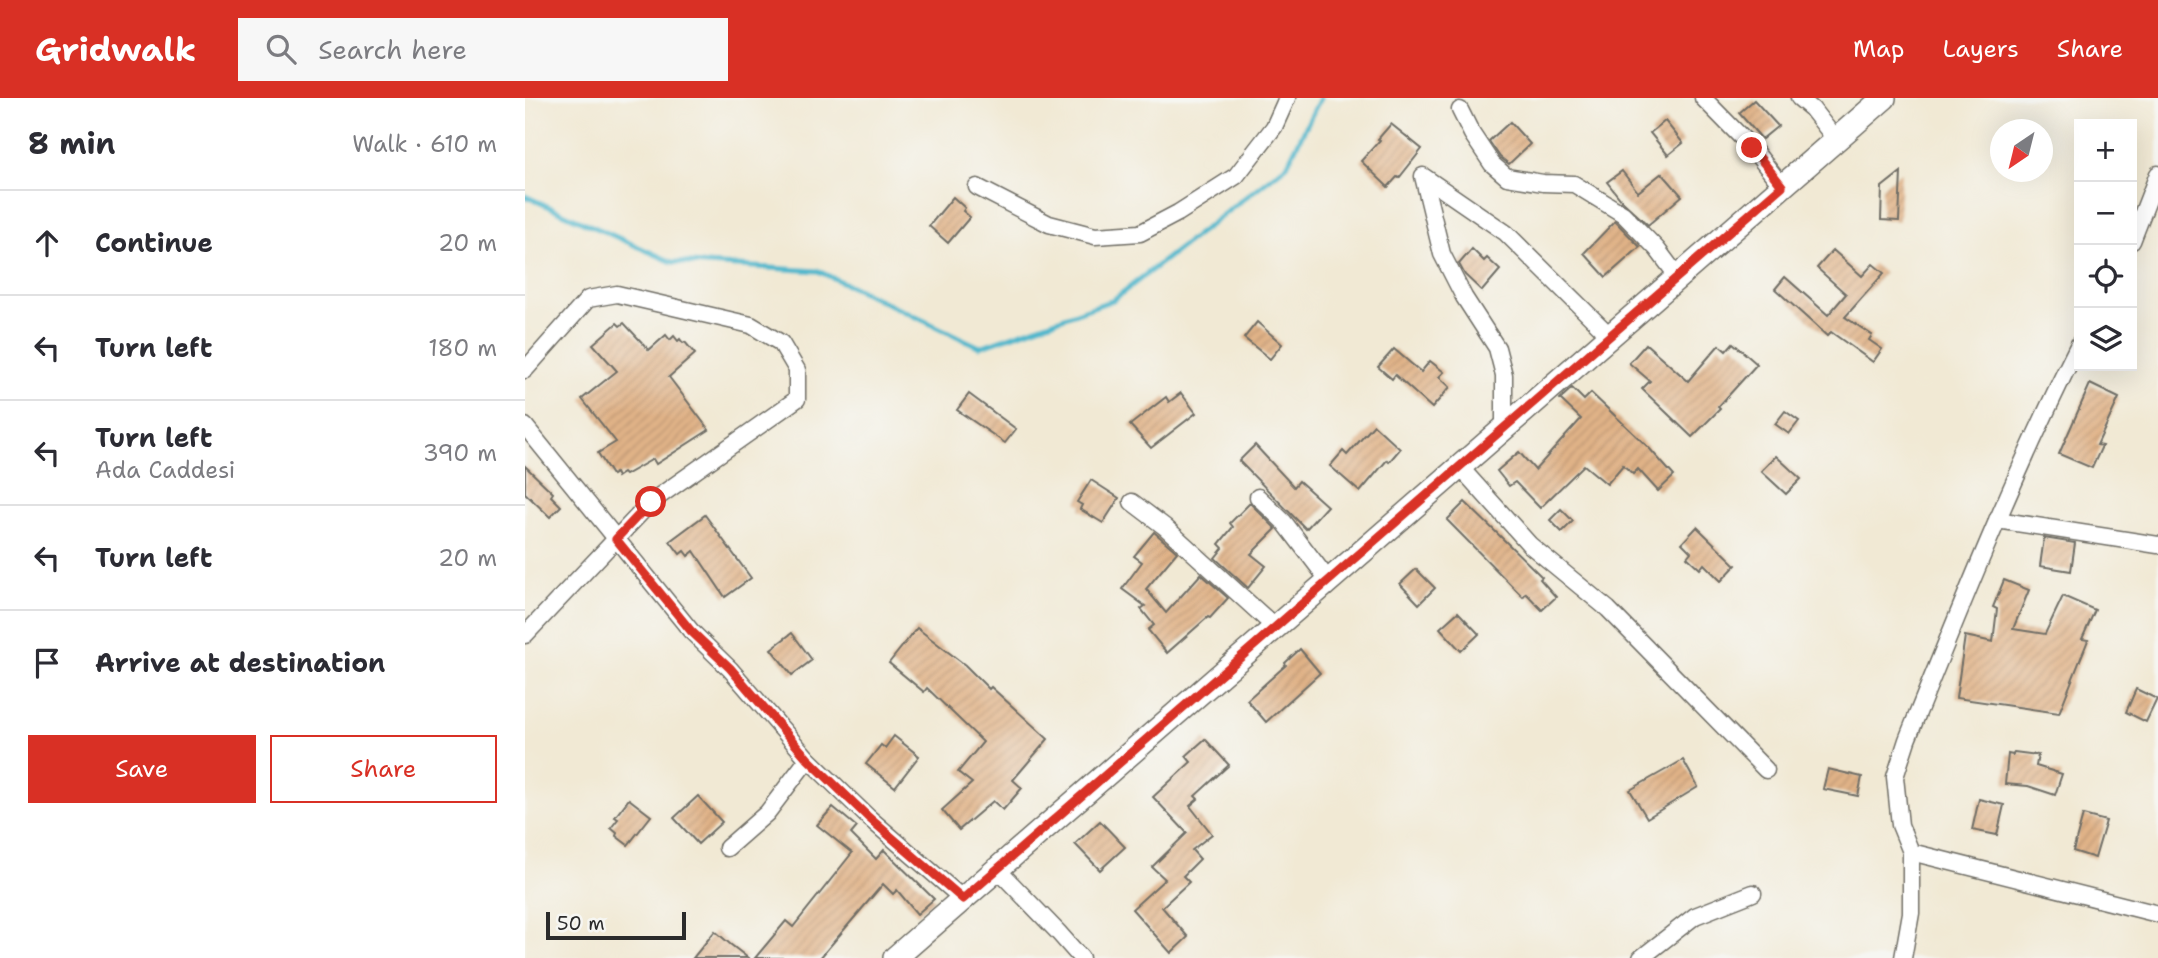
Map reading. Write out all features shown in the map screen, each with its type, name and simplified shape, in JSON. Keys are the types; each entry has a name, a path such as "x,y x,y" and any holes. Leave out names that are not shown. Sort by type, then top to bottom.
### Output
{"main road":[{"path":"895,958 1884,98"}],"street":[{"path":"977,187 1049,224 1094,236 1140,233 1178,213 1236,176 1274,127 1287,98"},
{"path":"1703,98 1752,148 1782,186"},
{"path":"1800,98 1836,140"},
{"path":"1460,110 1492,164 1507,177 1543,183 1574,184 1623,214 1657,249 1678,277"},
{"path":"2137,229 2158,174"},
{"path":"1504,429 1504,375 1497,348 1464,296 1442,254 1423,176 1506,233 1610,337"},
{"path":"525,370 589,299 617,294 751,325 781,343 797,370 797,400 651,502 525,635"},
{"path":"1903,958 1911,913 1911,852 1900,825 1895,777 1907,740 1997,520 2074,354"},
{"path":"525,426 691,631 730,668 808,759 868,817 963,899"},
{"path":"1459,467 1530,545 1608,609 1766,770"},
{"path":"1258,497 1284,522 1329,581"},
{"path":"1132,502 1165,527 1275,627"},
{"path":"1997,520 2158,545"},
{"path":"727,848 767,813 808,759"},
{"path":"1911,852 2158,914"},
{"path":"997,869 1080,958"},
{"path":"1641,958 1695,916 1753,893"}],"building":[{"path":"1754,100 1778,126 1762,139 1739,113"},
{"path":"1665,121 1683,143 1668,155 1650,133"},
{"path":"1510,122 1530,144 1509,164 1500,157 1489,141"},
{"path":"1391,124 1422,149 1399,178 1388,187 1361,161"},
{"path":"1622,171 1638,192 1662,173 1682,196 1648,225 1622,201 1607,182"},
{"path":"1901,172 1899,221 1881,220 1882,187"},
{"path":"953,197 970,217 948,243 929,226"},
{"path":"1615,221 1640,247 1606,277 1584,253"},
{"path":"1472,249 1484,261 1487,258 1500,270 1482,291 1465,275 1459,264"},
{"path":"1833,250 1862,276 1873,264 1884,273 1845,317 1872,335 1869,340 1882,349 1873,362 1831,332 1827,336 1775,289 1785,277 1828,315 1846,294 1817,268"},
{"path":"1257,322 1282,344 1270,359 1244,338"},
{"path":"617,323 620,326 624,323 649,350 666,335 670,340 674,336 678,341 680,339 685,342 695,354 669,377 709,430 656,464 653,459 617,477 615,473 612,475 598,453 616,442 582,399 617,371 593,344"},
{"path":"1733,343 1757,364 1718,407 1720,409 1692,437 1642,389 1650,381 1629,363 1646,344 1688,381 1719,345 1726,351"},
{"path":"1394,349 1421,372 1430,361 1444,372 1439,377 1450,387 1432,408 1395,375 1392,379 1378,367"},
{"path":"2090,384 2119,398 2097,445 2102,446 2092,468 2059,454"},
{"path":"1572,388 1584,400 1591,393 1649,448 1674,476 1658,491 1638,469 1633,474 1623,465 1607,484 1584,465 1540,508 1515,482 1509,486 1497,471 1519,452 1535,470 1581,419 1560,399"},
{"path":"1181,393 1196,413 1151,448 1130,425 1166,397 1169,402"},
{"path":"969,394 1016,429 1005,443 957,410"},
{"path":"1785,411 1799,421 1789,434 1775,424"},
{"path":"1374,425 1400,449 1360,492 1330,466 1343,451 1347,455"},
{"path":"1255,445 1294,487 1299,481 1327,506 1306,529 1239,461"},
{"path":"1776,456 1801,479 1786,494 1761,471"},
{"path":"525,466 553,493 551,496 561,506 550,517 525,493"},
{"path":"1091,480 1119,498 1103,523 1080,509 1082,505 1077,502"},
{"path":"1465,502 1542,577 1540,579 1556,597 1542,610 1526,593 1523,597 1447,520"},
{"path":"1250,503 1276,529 1251,554 1266,566 1248,588 1215,558 1223,548 1219,544 1233,527 1230,523"},
{"path":"1561,509 1573,521 1562,532 1550,520"},
{"path":"705,515 751,578 725,597 694,551 688,556 684,551 680,554 670,541"},
{"path":"1697,527 1736,565 1721,581 1704,564 1700,569 1687,557 1691,552 1682,543"},
{"path":"1154,532 1177,552 1146,589 1166,613 1201,574 1228,598 1210,618 1167,653 1148,630 1154,625 1141,609 1145,606 1122,589 1142,562 1134,556"},
{"path":"2044,538 2075,543 2071,571 2040,566"},
{"path":"1416,569 1435,588 1419,604 1400,584"},
{"path":"2004,580 2029,590 2013,629 2045,634 2063,596 2095,610 2082,639 2088,640 2059,713 1956,698 1965,636 1993,642 1997,609 1993,607"},
{"path":"1458,612 1479,634 1461,651 1440,628"},
{"path":"917,628 965,665 989,689 991,687 1048,739 1013,780 1022,788 1003,810 993,801 959,830 942,810 972,783 958,772 983,742 927,688 924,692 889,663"},
{"path":"792,633 812,660 792,675 771,649"},
{"path":"1300,649 1320,673 1266,722 1247,700"},
{"path":"2136,689 2157,699 2146,722 2126,712"},
{"path":"894,736 919,756 895,787 866,764 881,745 885,748"},
{"path":"1205,739 1229,765 1195,796 1198,799 1190,806 1212,834 1192,850 1200,859 1183,876 1189,882 1162,907 1188,937 1171,953 1132,909 1165,879 1152,867 1187,833 1153,797 1191,762 1186,756"},
{"path":"2014,752 2038,755 2036,766 2062,774 2055,795 2028,786 2005,784 2008,754 2013,755"},
{"path":"1683,760 1698,787 1647,818 1630,790"},
{"path":"1828,769 1862,777 1858,796 1823,789"},
{"path":"698,796 722,822 698,844 674,818"},
{"path":"629,799 651,816 628,845 616,836 617,833 611,828 618,819 615,817"},
{"path":"1979,799 2004,805 1997,835 1972,830"},
{"path":"833,807 857,827 851,834 876,859 884,850 934,899 917,914 897,890 893,894 883,884 820,958 755,958 786,921 793,927 852,853 817,825"},
{"path":"2083,815 2106,821 2095,858 2073,851"},
{"path":"1100,821 1125,847 1100,870 1075,844"},
{"path":"715,931 730,944 748,958 693,958"}],"waterway":[{"path":"525,196 672,262 818,271 980,347 1113,300 1287,165 1320,98"}],"route":[{"path":"651,502 616,539 648,580 691,631 730,668 808,759 868,817 963,899 1782,186 1752,148"}]}
